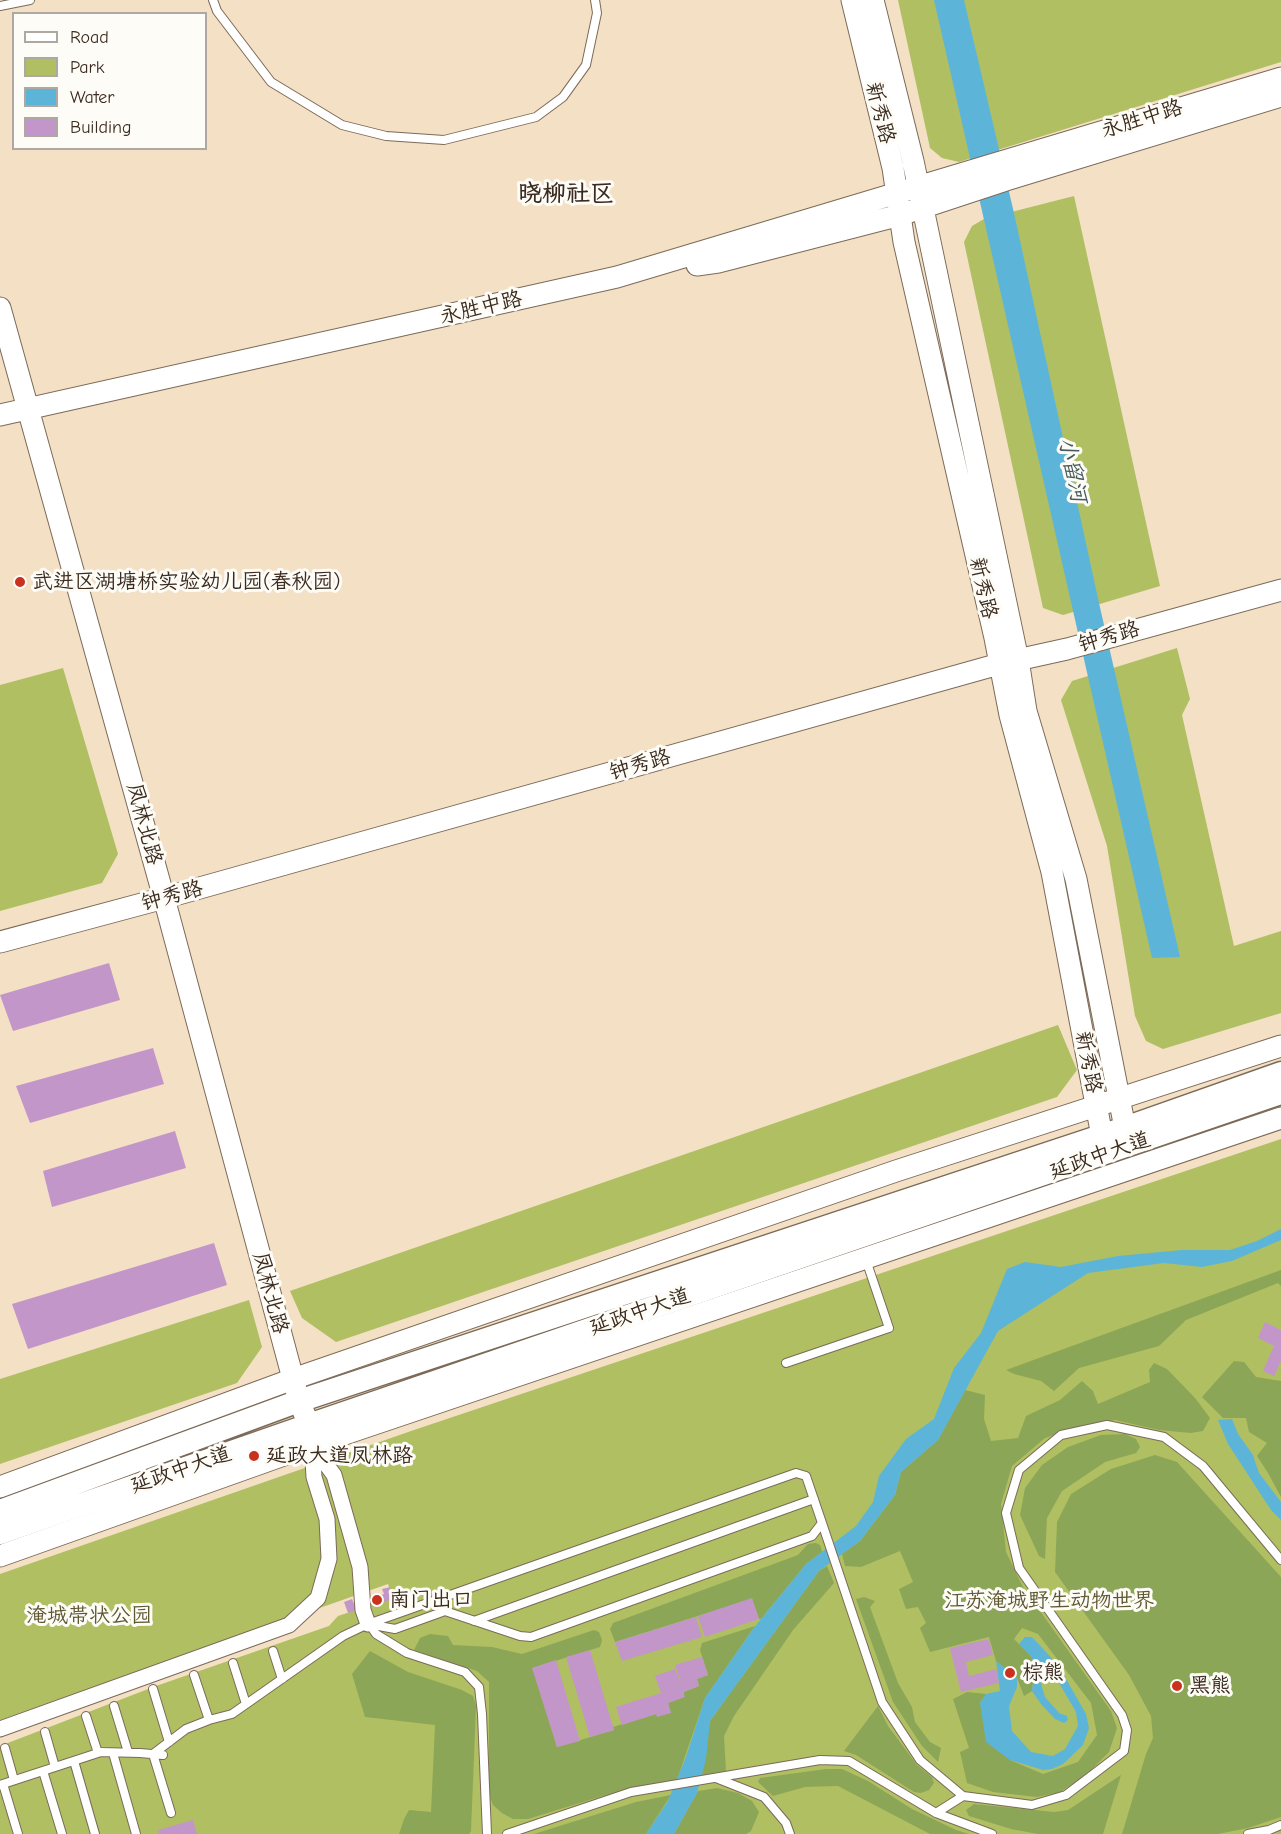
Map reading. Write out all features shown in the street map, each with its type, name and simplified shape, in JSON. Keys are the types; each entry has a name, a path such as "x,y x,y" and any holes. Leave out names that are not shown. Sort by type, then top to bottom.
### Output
{"main road":[{"name":"延政中大道","path":"1129,1137 1281,1073"},
{"name":"延政中大道","path":"0,1511 296,1390 1281,1093"},
{"name":"延政中大道","path":"0,1533 311,1435 1105,1145"}],"street":[{"name":"新秀路","path":"852,0 897,192 904,242 995,638 1009,662 1010,715 1052,872 1109,1176"},
{"name":"新秀路","path":"873,0 920,197 1009,662 1076,879 1119,1098 1129,1137 1133,1168"},
{"name":"永胜中路","path":"1005,170 1281,78"},
{"name":"永胜中路","path":"1005,170 1281,96"},
{"path":"617,277 718,262 900,215 920,197 1005,170"},
{"name":"永胜中路","path":"0,415 617,277 897,192 920,197"},
{"name":"凤林北路","path":"0,308 164,898 296,1390 311,1435"},
{"name":"钟秀路","path":"0,942 1009,662 1067,649 1281,590"},
{"path":"0,1487 296,1390 885,1175 1281,1046"},
{"path":"0,1556 311,1435 866,1259 1281,1118"},
{"path":"311,1435 334,1475 360,1567 363,1610 369,1624"},
{"path":"0,1729 289,1625 318,1598 329,1559 327,1519 314,1477 311,1435"}],"lane":[{"path":"0,6 30,0"},
{"path":"213,0 217,11 271,82 342,125 386,136 444,140 536,117 563,98 586,65 597,13 595,0"},
{"path":"786,1363 889,1328 866,1259"},
{"path":"153,1754 186,1729 232,1714 343,1636 369,1624 796,1473 806,1476 882,1702 920,1760 963,1796 1032,1805 1066,1795 1124,1751 1127,1730 1122,1715 1019,1569 1006,1513 1019,1470 1061,1435 1107,1425 1164,1437 1203,1466 1281,1560"},
{"path":"474,1621 814,1499"},
{"path":"369,1624 395,1629 446,1611 520,1636 531,1637 812,1536 822,1523"},
{"path":"369,1624 376,1634 407,1653 465,1672 479,1687 488,1834"},
{"path":"273,1651 282,1679"},
{"path":"233,1663 246,1704"},
{"path":"194,1675 209,1720"},
{"path":"153,1689 169,1742"},
{"path":"114,1706 128,1752"},
{"path":"86,1716 98,1754"},
{"path":"45,1732 55,1767"},
{"path":"5,1748 14,1780"},
{"path":"18,1834 2,1784 98,1754 128,1752 163,1755"},
{"path":"112,1753 136,1834"},
{"path":"153,1754 171,1813"},
{"path":"507,1834 631,1792 820,1760 849,1761 936,1813 992,1834"},
{"path":"74,1761 94,1834"},
{"path":"43,1771 62,1834"},
{"path":"714,1778 764,1797 786,1823 790,1834"},
{"path":"936,1813 963,1796"},
{"path":"1248,1834 1281,1825"}],"green space":[{"path":"898,0 1281,0 1281,62 959,162 942,158 930,148"},
{"path":"1074,196 1160,586 1063,615 1043,608 964,242 972,226 984,219"},
{"path":"1177,648 1190,699 1182,715 1234,946 1281,931 1281,1013 1163,1049 1146,1041 1135,1016 1107,846 1061,700 1072,681"},
{"path":"63,668 118,854 102,883 0,911 0,685"},
{"path":"1058,1025 1077,1070 1057,1097 336,1342 302,1318 290,1291"},
{"name":"江苏淹城野生动物世界","path":"1281,1139 1281,1834 0,1834 0,1746 156,1686 329,1626 338,1616 393,1598 388,1584 0,1720 0,1574 414,1430"},
{"path":"1281,1270 1281,1286 1278,1283 1186,1320 1159,1346 1079,1368 1054,1391 1041,1381 1006,1370"},
{"path":"249,1300 262,1347 237,1383 0,1464 0,1379"},
{"path":"1234,1361 1244,1362 1256,1377 1281,1381 1281,1497 1257,1456 1267,1443 1249,1432 1246,1418 1223,1418 1202,1397"},
{"path":"1154,1363 1167,1369 1195,1398 1210,1418 1203,1431 1191,1433 1159,1430 1115,1420 1077,1427 1045,1438 1012,1466 1001,1504 1006,1552 1023,1587 1111,1711 1117,1728 1109,1752 1086,1775 1060,1792 1037,1797 993,1792 967,1783 960,1752 969,1748 953,1699 967,1692 986,1694 980,1703 1010,1760 1043,1774 1078,1762 1097,1735 1091,1703 1038,1634 1022,1628 1014,1639 1031,1656 1035,1666 1032,1691 1024,1696 1017,1678 996,1661 989,1637 930,1652 920,1628 926,1623 918,1607 906,1609 899,1589 913,1582 900,1551 861,1567 845,1566 842,1554 860,1541 895,1495 901,1472 938,1440 965,1390 985,1395 984,1419 991,1441 1018,1438 1026,1416 1060,1400 1082,1381 1093,1391 1098,1404 1150,1382 1149,1370"},
{"path":"1125,1434 1136,1439 1140,1447 1136,1453 1105,1462 1062,1491 1047,1518 1045,1559 1039,1556 1020,1515 1025,1488 1042,1465 1068,1447 1101,1435"},
{"path":"1155,1455 1177,1462 1281,1577 1281,1817 1248,1828 1218,1834 1122,1834 1153,1738 1151,1716 1129,1675 1055,1572 1057,1522 1071,1494 1111,1469"},
{"path":"808,1544 820,1545 822,1552 806,1564 761,1619 759,1619 752,1599 615,1642 610,1629 613,1623 798,1555"},
{"path":"827,1566 834,1583 793,1630 734,1716 724,1736 726,1771 702,1775 710,1721 819,1571"},
{"path":"864,1597 875,1601 870,1607 898,1683 912,1707 915,1722 930,1742 941,1748 938,1762 922,1746 893,1702 856,1599"},
{"path":"755,1626 705,1698 677,1780 609,1794 528,1819 513,1819 502,1813 493,1805 489,1794 489,1682 477,1671 414,1650 420,1638 430,1634 448,1636 453,1645 492,1647 522,1654 594,1630 599,1632 602,1640 600,1647 533,1668 557,1747 614,1730 613,1727 656,1714 671,1713 668,1703 684,1697 684,1692 699,1686 697,1679 708,1675 700,1650 702,1643"},
{"path":"370,1651 408,1672 462,1690 473,1696 476,1706 471,1831 469,1834 399,1834 409,1810 431,1812 435,1725 365,1717 352,1674"},
{"path":"878,1706 888,1726 917,1765 932,1777 934,1783 929,1790 921,1793 914,1792 856,1755 844,1751"},
{"path":"842,1769 868,1781 912,1809 969,1834 930,1834 838,1786 805,1787 773,1796 758,1782 760,1778"},
{"path":"1121,1775 1103,1834 1038,1834 1011,1829 969,1816 966,1810 974,1804 1054,1812 1068,1810"},
{"path":"717,1788 738,1793 752,1801 759,1812 751,1831 746,1834 674,1834 698,1791"},
{"path":"671,1795 646,1834 534,1834 636,1802"}],"water":[{"path":"934,0 964,0 1014,213 1099,603 1180,957 1152,958"},
{"path":"1281,1229 1281,1240 1232,1261 1202,1267 1164,1263 1088,1273 998,1331 938,1440 901,1472 895,1495 860,1541 819,1571 710,1721 706,1759 697,1793 674,1834 646,1834 668,1801 686,1757 705,1698 753,1629 806,1564 856,1526 873,1502 879,1476 906,1439 934,1419 954,1368 981,1333 1007,1269 1025,1262 1061,1267 1118,1256 1182,1250 1230,1250 1257,1241"},
{"path":"1232,1419 1238,1434 1253,1455 1259,1473 1281,1502 1281,1520 1271,1510 1228,1444 1218,1420"},
{"path":"1025,1637 1032,1637 1058,1665 1086,1714 1089,1728 1083,1745 1063,1764 1052,1769 1043,1770 1010,1760 986,1742 980,1703 986,1694 1000,1691 996,1661 1017,1678 1017,1687 1009,1706 1012,1731 1031,1752 1053,1756 1065,1749 1078,1726 1076,1712 1052,1671 1043,1664 1040,1680 1045,1697 1059,1713 1067,1716 1068,1720 1064,1723 1055,1719 1032,1691 1035,1666 1031,1656 1019,1644"}],"building":[{"path":"109,963 120,1000 13,1031 0,995"},
{"path":"153,1048 164,1084 30,1123 16,1086"},
{"path":"175,1131 186,1168 52,1207 43,1171"},
{"path":"214,1243 227,1285 28,1349 12,1304"},
{"path":"1265,1322 1281,1330 1281,1361 1274,1376 1263,1371 1274,1346 1258,1338"},
{"name":"南门出口","path":"390,1587 393,1599 348,1613 344,1602 352,1599 354,1604 384,1594 382,1589"},
{"path":"752,1598 759,1619 705,1637 698,1616"},
{"path":"696,1617 702,1637 622,1661 615,1642"},
{"path":"989,1639 993,1655 966,1662 969,1676 996,1669 999,1683 961,1692 950,1648"},
{"path":"590,1650 614,1730 590,1737 566,1657"},
{"path":"702,1657 708,1675 697,1679 699,1686 683,1692 685,1697 668,1703 671,1713 657,1717 656,1714 622,1725 616,1707 661,1693 655,1676 675,1669 682,1686 675,1665"},
{"path":"556,1660 580,1741 557,1747 532,1668"},
{"path":"193,1820 197,1834 159,1834 158,1830"}],"place":[{"name":"武进区湖塘桥实验幼儿园(春秋园)","path":"20,582"},
{"name":"延政大道凤林路","path":"254,1456"},
{"name":"南门出口","path":"377,1600"},
{"name":"棕熊","path":"1010,1673"},
{"name":"黑熊","path":"1177,1686"}],"district":[{"name":"晓柳社区","path":"566,194"}],"water label":[{"name":"小留河","path":"1072,470"}],"park label":[{"name":"淹城带状公园","path":"89,1616"}]}
